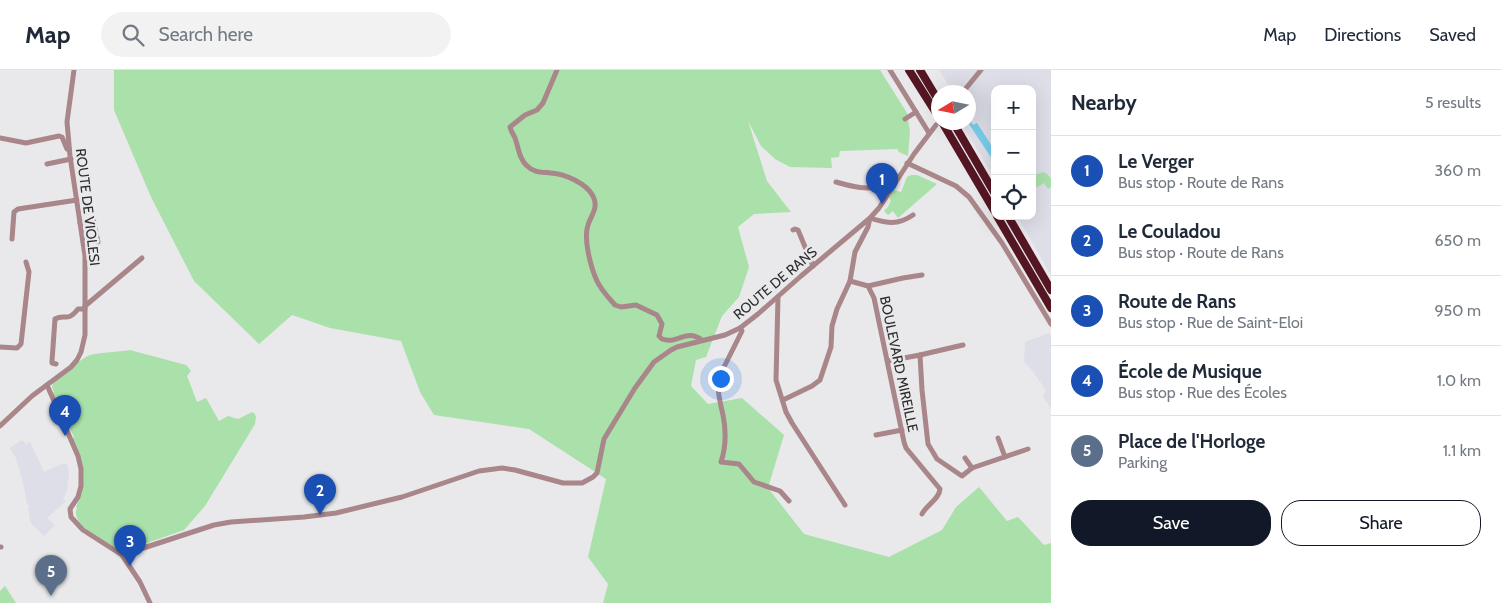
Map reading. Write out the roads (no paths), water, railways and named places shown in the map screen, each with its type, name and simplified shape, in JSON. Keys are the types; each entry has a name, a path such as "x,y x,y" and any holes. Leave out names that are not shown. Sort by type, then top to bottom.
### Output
{"highway":[{"path":"909,70 931,105"},
{"path":"922,70 931,86"},
{"path":"944,130 991,206"},
{"path":"957,130 991,187"},
{"path":"999,220 1051,308"},
{"path":"1010,220 1051,290"}],"street":[{"name":"ROUTE DE VIOLESI","path":"1,422 77,360 85,335 85,256 70,159 67,122 74,70"},
{"path":"557,70 544,103 537,110 525,115 510,127 520,158 531,170 565,176 585,187 593,196 595,209 588,223 587,247 597,282 615,305 621,307 636,305 657,315 662,324 660,336 662,339 670,340 690,335 702,340"},
{"path":"890,70 929,133"},
{"path":"969,85 981,70"},
{"path":"905,119 916,112"},
{"name":"ROUTE DE RANS","path":"122,555 214,525 336,513 402,497 479,471 502,468 563,483 582,483 597,473 604,439 608,430 654,362 670,350 725,335 740,328 778,297 870,218 883,203 907,163 929,133 934,130"},
{"path":"0,138 26,142 62,137 67,149 70,150"},
{"path":"47,164 70,159"},
{"path":"907,163 956,186 969,198 1002,243 1051,324"},
{"path":"836,182 850,186 875,188 894,176 899,177"},
{"path":"12,239 14,212 18,209 77,200"},
{"path":"783,400 820,380 831,348 832,326 837,309 850,281 855,252 868,227 870,218 888,223 898,223 913,215"},
{"path":"80,223 92,218 98,242"},
{"path":"793,230 798,230 813,266"},
{"path":"56,364 52,363 55,319 58,317 70,318 74,316 78,310 85,307 142,258"},
{"path":"0,347 17,348 21,344 29,272 26,262"},
{"path":"868,286 922,275"},
{"name":"BOULEVARD MIREILLE","path":"850,281 868,286 874,298 906,448 940,489 938,496 927,506 922,514"},
{"path":"778,297 776,380 792,423 845,505"},
{"path":"740,328 742,331 740,338 728,357 718,382 725,433 725,450 721,462 741,465 754,482 780,491 789,501"},
{"path":"888,361 963,345"},
{"path":"920,355 928,444 937,459 962,476 972,468 1028,449"},
{"path":"46,385 80,464 81,486 78,497 70,511 71,517 80,528 122,555 140,582 150,603"},
{"path":"876,435 902,430"},
{"path":"998,438 1005,457"},
{"path":"965,458 972,468"}],"water":[{"path":"977,123 991,145 991,157 973,130 976,130"}],"place":[{"name":"Le Verger","path":"882,204"},
{"name":"École de Musique","path":"65,436"},
{"name":"Le Couladou","path":"320,515"},
{"name":"Route de Rans","path":"130,566"},
{"name":"Place de l'Horloge","path":"51,596"}]}
